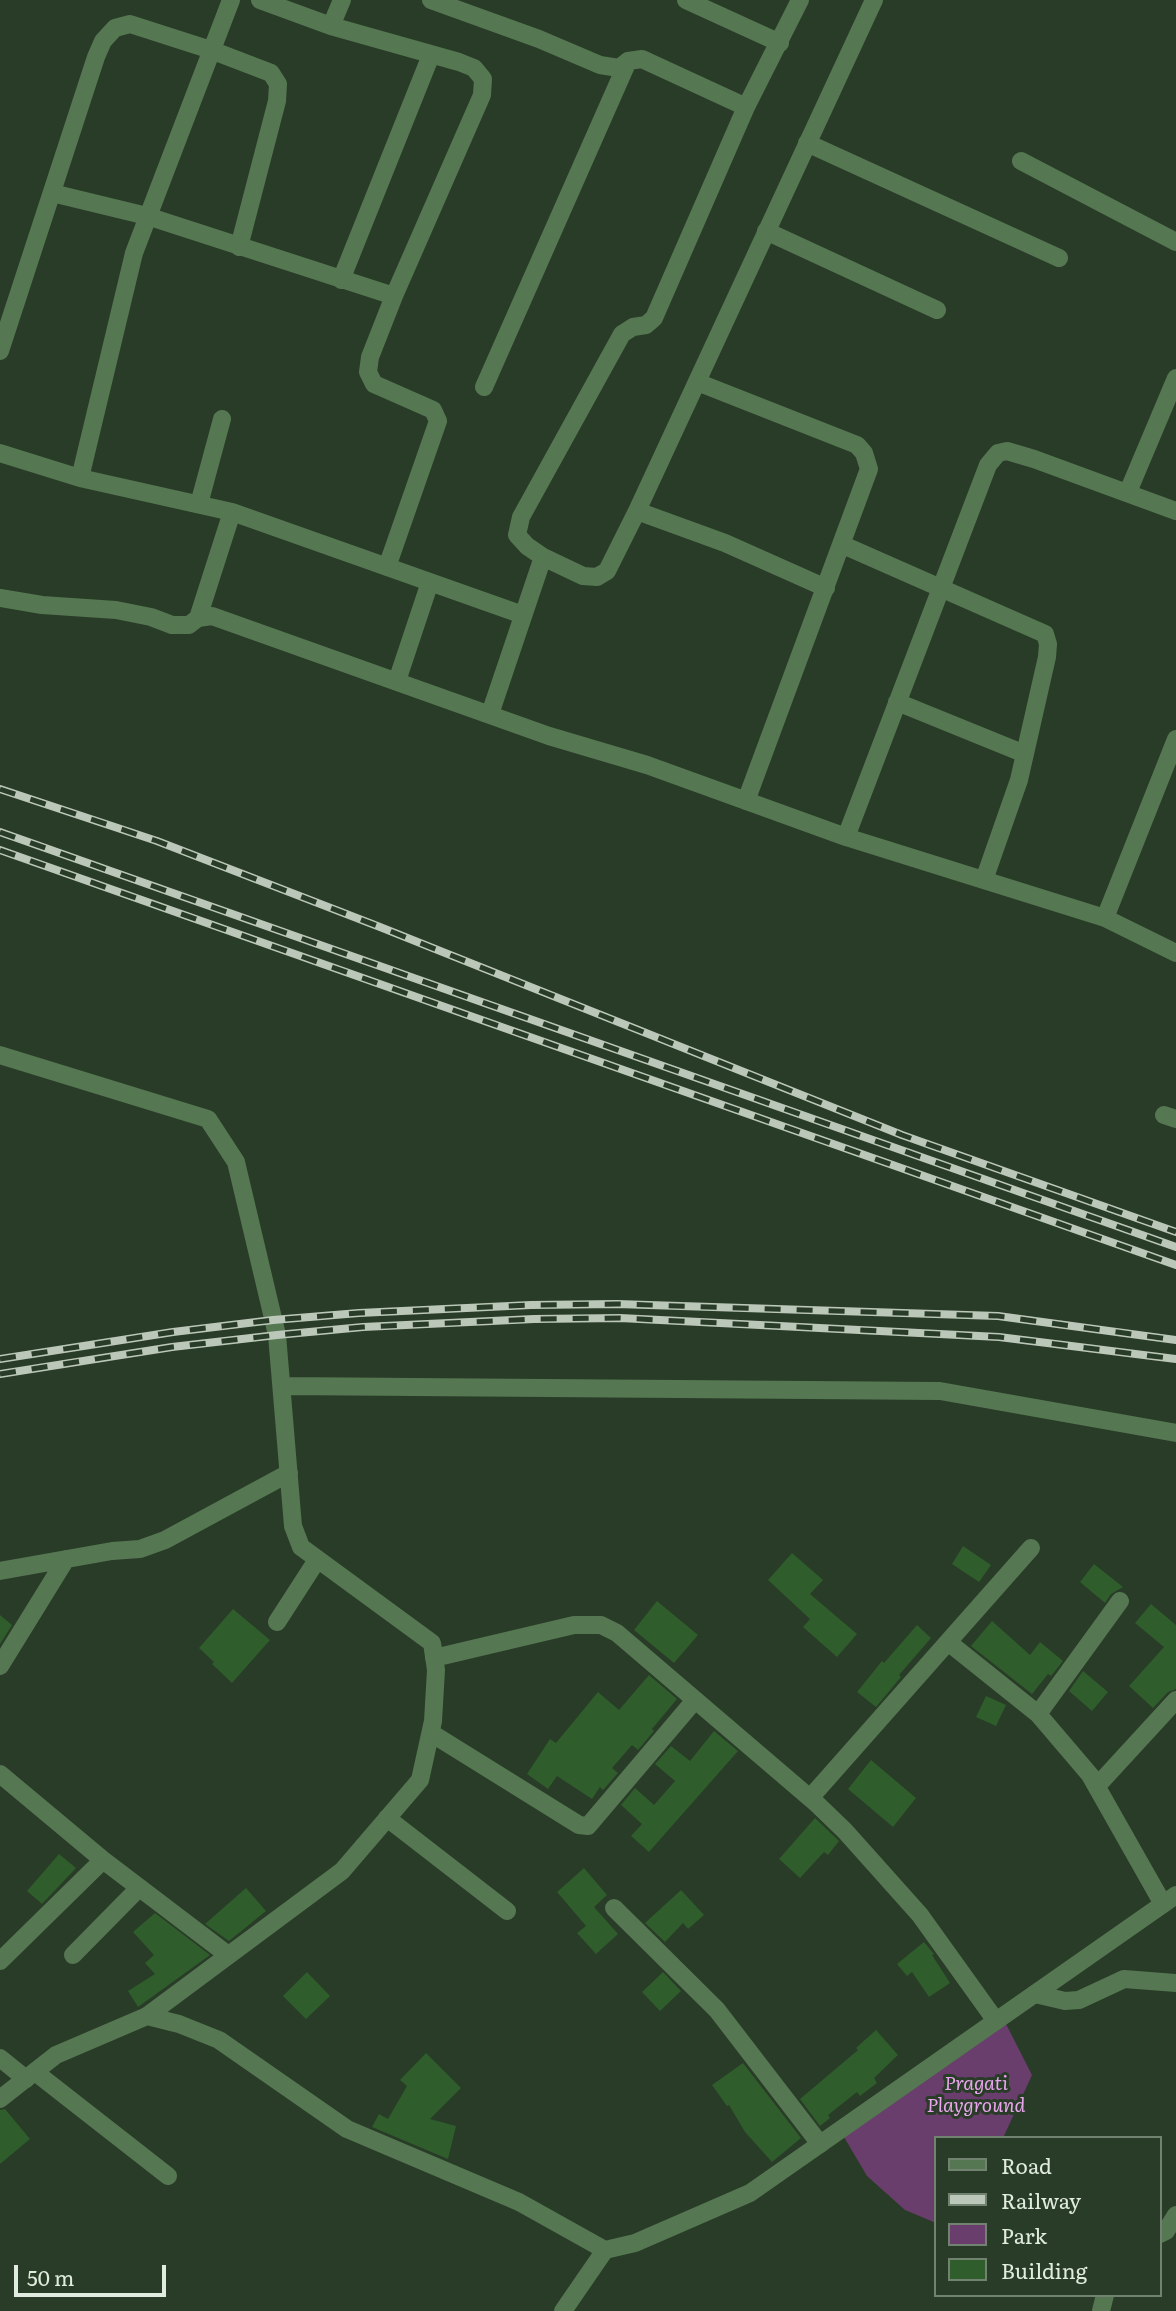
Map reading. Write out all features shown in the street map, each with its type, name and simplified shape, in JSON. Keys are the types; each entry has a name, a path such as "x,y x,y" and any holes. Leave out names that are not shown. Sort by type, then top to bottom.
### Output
{"street":[{"path":"80,478 134,253 231,0"},
{"path":"260,0 331,26 474,68 483,79 482,95 370,357 368,372 374,384 433,410 438,421 387,567"},
{"path":"331,26 342,0"},
{"path":"431,0 539,39 600,65 619,68 628,61 642,59 746,107"},
{"path":"686,0 780,43"},
{"path":"800,0 746,107 654,318 646,325 634,327 622,334 521,517 517,535 527,546 542,557 583,576 597,577 607,571 874,0"},
{"path":"0,351 96,57 103,41 115,28 130,23 212,50 271,73 278,84 277,102 239,247"},
{"path":"341,280 431,55"},
{"path":"484,387 628,61"},
{"path":"807,143 1059,258"},
{"path":"1021,160 1176,242"},
{"path":"52,193 147,216 394,296"},
{"path":"766,231 937,310"},
{"path":"1128,492 1176,378"},
{"path":"697,382 857,446 864,453 869,469 746,801"},
{"path":"199,504 222,419"},
{"path":"846,837 988,465 998,453 1007,451 1176,510"},
{"path":"0,453 80,478 232,512 523,615"},
{"path":"637,511 725,543 826,588"},
{"path":"198,618 232,512"},
{"path":"843,545 1045,634 1048,644 1047,657 1026,754 1015,798 985,880"},
{"path":"490,714 542,557"},
{"path":"397,681 430,582"},
{"path":"0,598 42,605 116,610 151,617 172,625 189,625 198,618 212,616 223,619 549,736 647,765 846,837 1105,918 1176,953"},
{"path":"897,702 1026,754"},
{"path":"1105,918 1176,739"},
{"path":"0,1055 208,1119 236,1163 277,1335 293,1526 301,1547 432,1643 436,1670 433,1721 419,1780 342,1871 148,2016 57,2055 0,2099"},
{"path":"282,1385 940,1391 1176,1433"},
{"path":"0,1571 140,1549 165,1540 289,1473"},
{"path":"810,1798 1031,1548"},
{"path":"0,1667 66,1559"},
{"path":"277,1622 317,1560"},
{"path":"1038,1714 1120,1601"},
{"path":"434,1658 573,1625 601,1625 617,1633 845,1831 920,1915 996,2021"},
{"path":"148,2016 179,2024 219,2040 347,2129 519,2202 605,2250 635,2243 750,2193 1170,1900 1090,1774 1038,1714 948,1642"},
{"path":"430,1733 579,1825 588,1826 695,1700"},
{"path":"1097,1786 1176,1700"},
{"path":"0,1774 103,1860 228,1955"},
{"path":"387,1818 507,1912"},
{"path":"0,1961 103,1860"},
{"path":"73,1955 139,1888"},
{"path":"614,1908 718,2010 820,2144"},
{"path":"1035,1994 1065,2001 1079,2000 1124,1979 1176,1983"},
{"path":"0,2058 31,2075 168,2176"},
{"path":"1162,2233 1176,2215"},
{"path":"563,2311 605,2250"}],"green space":[{"name":"Pragati Playground","path":"1006,2024 1032,2075 1004,2136 934,2136 934,2222 905,2210 867,2176 844,2137"}],"building":[{"path":"963,1546 991,1565 979,1582 952,1564"},
{"path":"792,1553 823,1580 810,1594 857,1634 837,1657 803,1627 810,1619 768,1580"},
{"path":"1094,1564 1123,1587 1111,1594 1105,1603 1080,1582"},
{"path":"657,1601 698,1635 674,1663 634,1630"},
{"path":"1151,1604 1176,1625 1176,1689 1168,1692 1153,1708 1129,1686 1164,1647 1135,1623"},
{"path":"233,1609 270,1640 232,1683 199,1648"},
{"path":"0,1615 12,1625 0,1644"},
{"path":"992,1621 1030,1655 1040,1642 1063,1661 1032,1694 971,1646"},
{"path":"917,1625 931,1638 876,1707 857,1692"},
{"path":"1083,1671 1108,1692 1092,1711 1069,1691"},
{"path":"649,1675 677,1699 638,1750 632,1745 612,1768 618,1773 603,1790 600,1787 592,1799 557,1776 548,1789 527,1774 550,1739 556,1743 598,1692 619,1710"},
{"path":"986,1696 1006,1705 996,1726 976,1717"},
{"path":"714,1731 738,1751 649,1852 631,1836 642,1824 621,1805 635,1788 654,1805 675,1781 655,1764 671,1746 690,1761"},
{"path":"871,1760 916,1798 893,1827 848,1789"},
{"path":"815,1818 839,1841 828,1855 824,1852 800,1878 779,1859"},
{"path":"59,1854 76,1868 42,1904 27,1891"},
{"path":"584,1868 607,1895 594,1907 618,1934 596,1954 577,1933 586,1926 557,1892"},
{"path":"246,1888 266,1911 229,1941 205,1924"},
{"path":"681,1890 704,1915 688,1929 683,1923 665,1942 645,1923"},
{"path":"155,1913 210,1955 138,2007 128,1991 155,1974 145,1963 154,1955 133,1932"},
{"path":"924,1942 950,1983 929,1997 912,1972 907,1976 897,1964"},
{"path":"307,1972 330,1996 306,2019 283,1996"},
{"path":"663,1972 681,1991 660,2011 642,1992"},
{"path":"876,2030 898,2055 874,2078 877,2083 860,2096 857,2092 828,2115 830,2118 820,2126 800,2099 858,2050 856,2048"},
{"path":"426,2053 461,2088 430,2119 456,2126 448,2159 372,2127 379,2114 388,2119 407,2086 400,2080"},
{"path":"743,2063 801,2138 772,2162 745,2132 729,2105 727,2106 712,2085"},
{"path":"5,2109 30,2139 0,2164 0,2110"}],"railway":[{"path":"0,789 157,841 902,1135 1176,1232"},
{"path":"0,832 1176,1247"},
{"path":"0,850 1176,1265"},
{"path":"0,1359 173,1332 273,1320 531,1305 617,1304 998,1316 1176,1340"},
{"path":"0,1374 172,1347 277,1335 363,1327 534,1319 620,1318 999,1337 1176,1359"}]}
